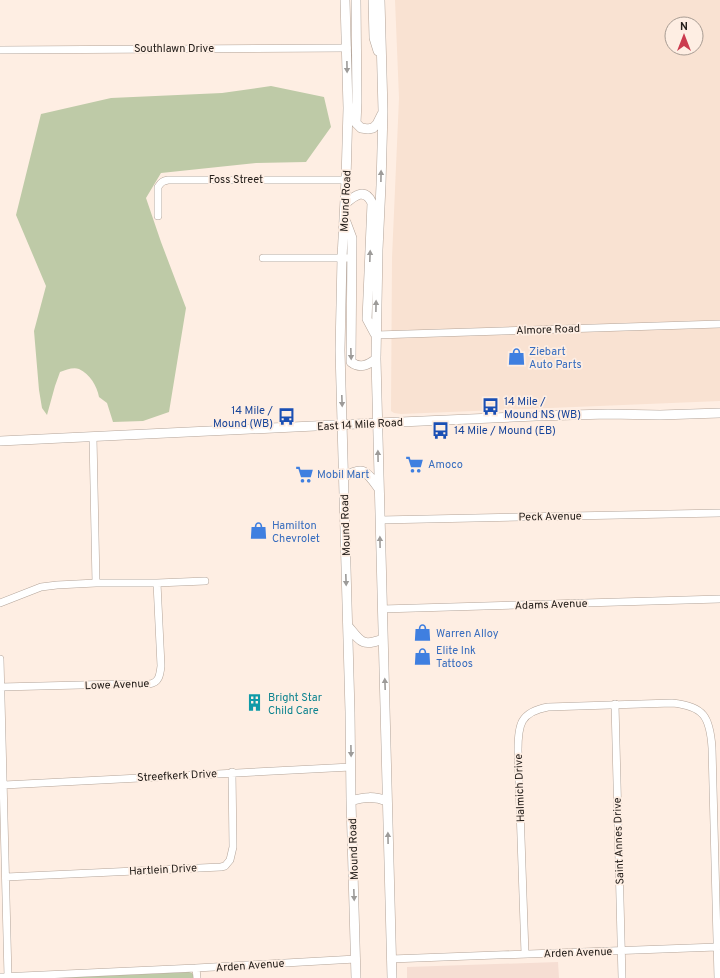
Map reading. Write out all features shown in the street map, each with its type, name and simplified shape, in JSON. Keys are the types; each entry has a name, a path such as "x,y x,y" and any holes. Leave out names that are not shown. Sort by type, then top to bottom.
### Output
{"main road":[{"name":"Mound Road","path":"345,0 348,108 344,218 347,258 340,350 356,978"},
{"path":"356,0 356,123 361,128 373,128 377,124 383,111"},
{"path":"373,0 374,38 382,64"},
{"path":"380,0 383,111 376,359 392,978"},
{"path":"345,204 352,197 360,194 368,196 372,203 367,319 376,335"},
{"path":"347,258 351,362 358,365 368,365 376,359"},
{"name":"East 14 Mile Road","path":"0,441 342,424 589,414 660,415 720,413"},
{"path":"344,477 356,471 361,471 370,476 379,489"},
{"path":"348,626 359,640 363,642 372,643 383,639"},
{"path":"351,801 369,797 387,801"}],"street":[{"name":"Southlawn Drive","path":"0,50 347,48"},
{"name":"Foss Street","path":"158,216 158,187 160,183 168,180 346,180"},
{"path":"263,258 347,258"},
{"name":"Almore Road","path":"376,335 720,324"},
{"path":"93,437 96,583"},
{"name":"Peck Avenue","path":"380,520 720,513"},
{"path":"0,603 41,587 57,585 96,583 157,583 206,580"},
{"name":"Lowe Avenue","path":"1,687 153,684 157,682 161,666 157,583"},
{"name":"Adams Avenue","path":"382,609 720,599"},
{"path":"0,659 4,785 2,805 6,877 8,977"},
{"name":"Halmich Drive","path":"525,954 518,750 519,727 523,720 527,715 538,709 548,707 615,704 684,704 698,710 708,722 711,732 718,978"},
{"name":"Saint Annes Drive","path":"615,704 622,978"},
{"name":"Streefkerk Drive","path":"4,785 351,767"},
{"name":"Hartlein Drive","path":"6,877 225,866 230,860 233,847 232,772"},
{"name":"Arden Avenue","path":"391,958 717,947"},
{"name":"Arden Avenue","path":"0,977 356,959"},
{"path":"196,968 197,978"}],"shaded area":[{"path":"395,0 720,0 720,401 401,414 394,413 391,411 392,258 399,98"},
{"path":"558,962 559,978 407,978 407,967"}],"green space":[{"path":"271,86 324,97 331,127 306,162 256,163 161,173 146,198 186,308 169,412 143,421 113,422 107,403 99,397 97,389 92,381 83,371 74,368 60,372 47,415 42,408 39,390 34,331 46,286 16,215 41,114 111,98 222,93"},
{"path":"192,973 195,978 56,978"}],"place":[{"name":"Ziebart Auto Parts","path":"516,357"},
{"name":"14 Mile / Mound NS (WB)","path":"491,407"},
{"name":"14 Mile / Mound (WB)","path":"286,416"},
{"name":"14 Mile / Mound (EB)","path":"441,430"},
{"name":"Amoco","path":"415,464"},
{"name":"Mobil Mart","path":"304,474"},
{"name":"Hamilton Chevrolet","path":"259,531"},
{"name":"Warren Alloy","path":"423,633"},
{"name":"Elite Ink Tattoos","path":"423,656"},
{"name":"Bright Star Child Care","path":"255,703"}]}
